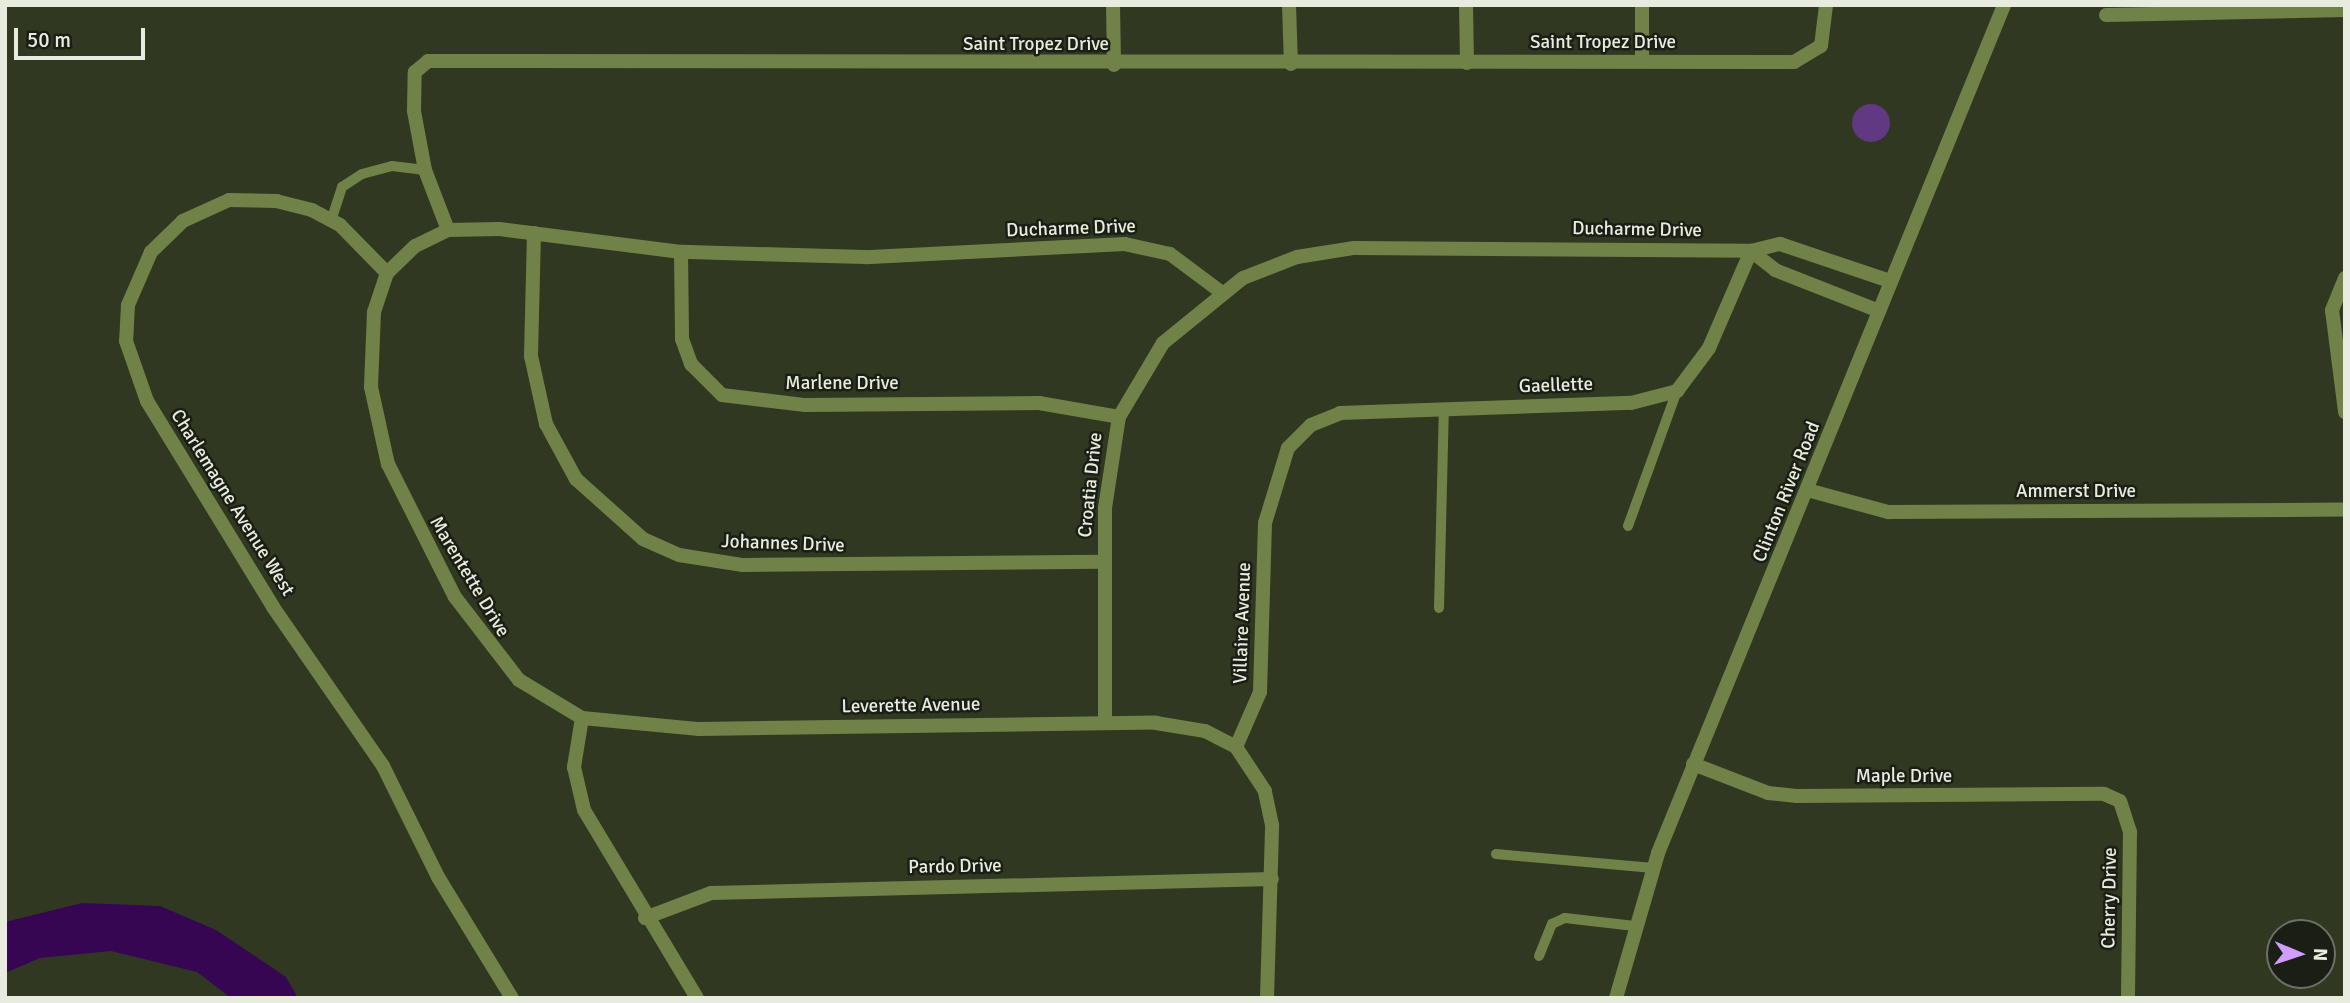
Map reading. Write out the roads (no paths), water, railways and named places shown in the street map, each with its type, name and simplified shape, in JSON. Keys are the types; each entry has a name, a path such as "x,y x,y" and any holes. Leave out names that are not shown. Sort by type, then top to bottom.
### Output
{"street":[{"path":"1113,5 1114,65"},
{"path":"1289,5 1291,64"},
{"path":"1466,5 1467,63"},
{"path":"1642,5 1642,61"},
{"name":"Saint Tropez Drive","path":"448,230 425,170 413,85 428,61 1114,65 1794,62 1821,46 1826,5"},
{"name":"Clinton River Road","path":"1616,998 1653,868 1693,764 1811,491 1890,281 2004,5"},
{"path":"2106,15 2345,10"},
{"name":"Charlemagne Avenue West","path":"387,273 331,220 295,204 251,198 217,204 183,221 139,273 126,322 129,358 146,401 266,596 383,765 444,888 512,998"},
{"name":"Ducharme Drive","path":"387,273 415,246 448,230 534,233 681,252 865,257 1125,244 1170,254 1221,292 1265,267 1354,248 1751,251 1780,244 1804,248 1890,281"},
{"name":"Johannes Drive","path":"534,233 531,356 542,413 576,479 643,539 679,555 743,565 1103,562"},
{"path":"1677,391 1709,348 1751,251 1775,270 1879,311"},
{"name":"Marlene Drive","path":"681,252 682,339 697,372 722,396 805,405 1039,403 1119,417"},
{"name":"Marentette Drive","path":"387,273 374,312 371,387 383,447 416,529 498,658 537,693 582,718"},
{"path":"2344,279 2332,310 2345,412"},
{"name":"Croatia Drive","path":"1105,722 1103,562 1119,417 1163,343 1221,292"},
{"name":"Gaellette","path":"1288,448 1311,425 1340,413 1631,403 1677,391"},
{"name":"Villaire Avenue","path":"1236,747 1260,692 1265,523 1288,448"},
{"name":"Ammerst Drive","path":"1811,491 1888,512 2345,510"},
{"path":"582,718 574,767 578,796 645,918 697,998"},
{"name":"Leverette Avenue","path":"582,718 699,729 1105,722 1183,725 1236,747"},
{"path":"1236,747 1270,807 1272,878 1267,998"},
{"name":"Maple Drive","path":"1693,764 1768,793 1797,796 2104,794 2120,801"},
{"name":"Cherry Drive","path":"2120,801 2130,832 2128,998"},
{"name":"Pardo Drive","path":"645,918 711,892 1272,878"}],"lane":[{"path":"331,220 342,187 362,174 392,166 425,170"},
{"path":"1628,526 1677,391"},
{"path":"1439,608 1444,408"},
{"path":"1496,853 1653,868"},
{"path":"1539,956 1552,924 1565,918 1635,926"}]}
